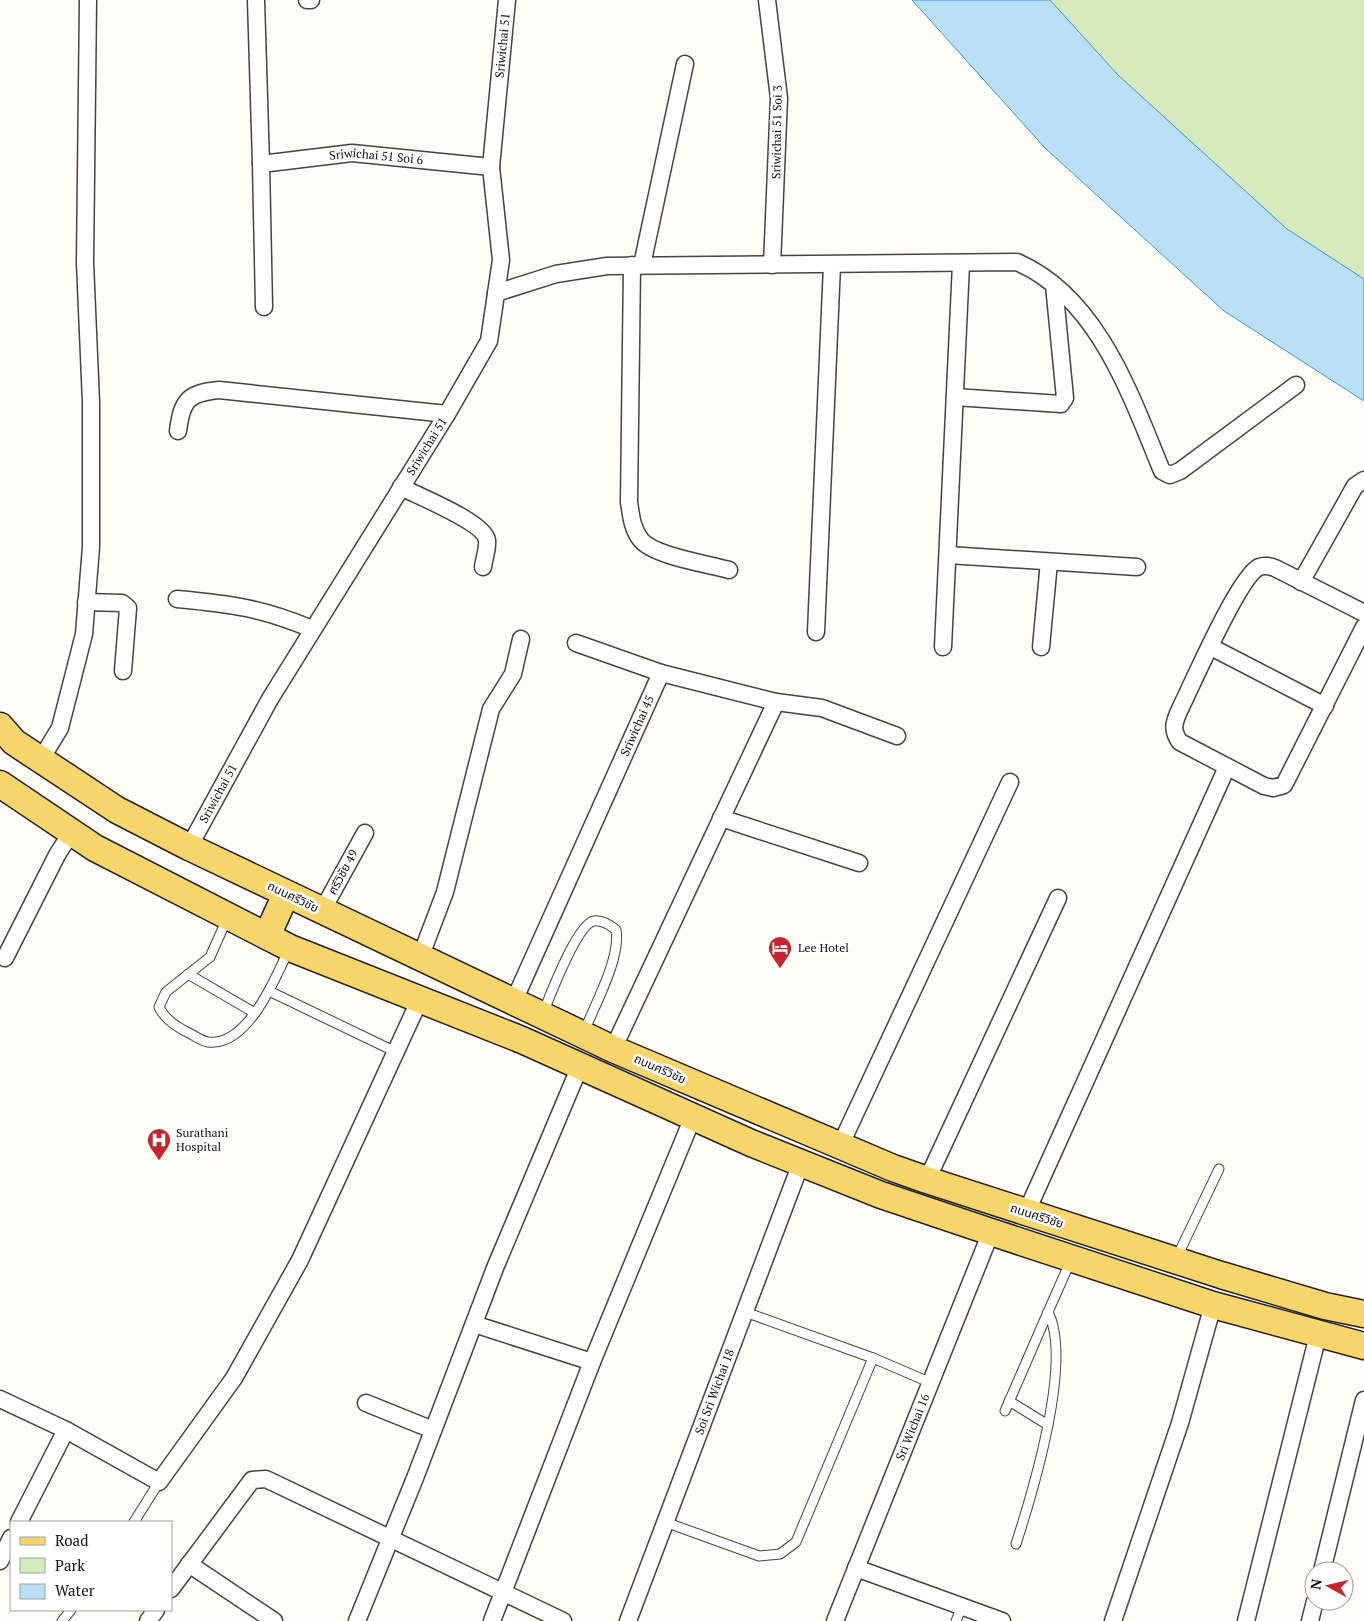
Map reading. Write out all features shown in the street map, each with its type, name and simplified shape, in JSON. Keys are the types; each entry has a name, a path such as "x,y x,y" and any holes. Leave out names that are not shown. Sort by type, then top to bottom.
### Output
{"main road":[{"name":"ถนนศรีวิชัย","path":"0,726 14,742 117,810 286,894 613,1049 840,1146 927,1180 1175,1261 1325,1306 1364,1314"},
{"path":"0,784 71,833 290,948 522,1040 801,1163 882,1195 1071,1259 1213,1305 1364,1346"},
{"path":"267,936 286,894"},
{"path":"1213,1305 1221,1275"}],"street":[{"path":"41,760 60,728 84,634 91,547 91,402 85,263 88,0"},
{"path":"256,0 264,307"},
{"name":"Sriwichai 51","path":"189,847 270,699 447,414 489,341 501,260 491,167 507,0"},
{"name":"Sriwichai 51 Soi 3","path":"767,0 779,98 772,265"},
{"path":"685,64 637,264 629,502 633,526 641,540 655,550 729,570"},
{"name":"Sriwichai 51 Soi 6","path":"261,164 352,153 491,167"},
{"path":"496,292 583,269 637,264 832,265 1017,262 1032,268 1077,305 1125,381 1162,471 1170,475 1180,471 1296,385"},
{"path":"943,647 961,264"},
{"path":"816,632 832,265"},
{"path":"955,397 1061,404 1065,398 1054,285"},
{"path":"178,431 180,418 187,399 199,392 219,390 447,414"},
{"path":"1301,582 1350,494 1355,486 1364,480"},
{"path":"401,487 472,522 483,531 487,539 483,567"},
{"path":"948,555 1137,567"},
{"path":"1041,647 1049,562"},
{"path":"1364,613 1274,568 1267,566 1258,568 1241,587 1176,718 1174,730 1180,742 1264,786 1273,788 1284,786 1364,627"},
{"path":"177,599 236,604 259,609 312,629"},
{"path":"86,602 122,604 128,608 123,671"},
{"path":"420,958 445,892 491,709 513,674 522,639"},
{"path":"576,643 661,673 776,702 822,708 897,736"},
{"path":"1211,647 1325,706"},
{"name":"Sriwichai 45","path":"513,1003 661,673"},
{"path":"613,1049 776,702"},
{"path":"1026,1213 1227,767"},
{"path":"840,1146 1010,782"},
{"path":"721,818 859,863"},
{"path":"5,958 57,855 71,833"},
{"name":"ศรีวิชัย 49","path":"322,911 365,833"},
{"path":"927,1180 1058,898"},
{"path":"0,1399 66,1430 159,1482 234,1378 295,1268 420,1000"},
{"path":"357,1621 474,1324 580,1066"},
{"path":"492,1621 592,1362 693,1117"},
{"name":"Soi Sri Wichai 18","path":"628,1621 801,1163"},
{"name":"Sri Wichai 16","path":"834,1621 991,1232"},
{"path":"1113,1621 1180,1422 1213,1305"},
{"path":"474,1324 592,1362"},
{"path":"1246,1621 1318,1335"},
{"path":"1324,1561 1364,1400"},
{"path":"366,1402 433,1430"},
{"path":"20,1521 66,1430"},
{"path":"172,1587 252,1480 266,1480 390,1541 563,1621"},
{"path":"0,1560 10,1540"},
{"path":"189,1564 274,1621"},
{"path":"856,1568 959,1614 1002,1621"}],"lane":[{"path":"228,916 210,957 166,992 159,1007 164,1016 188,1033 207,1042 221,1041 235,1034 255,1013 269,991 290,948"},
{"path":"542,1016 579,935 588,924 595,921 606,923 616,930 618,940 613,960 582,1035"},
{"path":"188,974 255,1013"},
{"path":"269,991 396,1052"},
{"path":"1175,1261 1219,1169"},
{"path":"1005,1411 1071,1259"},
{"path":"745,1312 873,1358 929,1382"},
{"path":"1016,1544 1035,1484 1048,1425 1056,1332 1048,1312"},
{"path":"665,1522 759,1556 780,1554 791,1546 796,1542 873,1358"},
{"path":"1009,1401 1048,1425"},
{"path":"135,1521 159,1482"},
{"path":"62,1621 70,1611"}],"green space":[{"path":"1050,0 1364,0 1364,279 1287,229 1118,75"}],"water":[{"path":"912,0 1050,0 1118,75 1287,229 1364,279 1364,401 1224,311 1045,148"}],"place":[{"name":"Lee Hotel","path":"780,969"},
{"name":"Surathani Hospital","path":"159,1161"}]}
